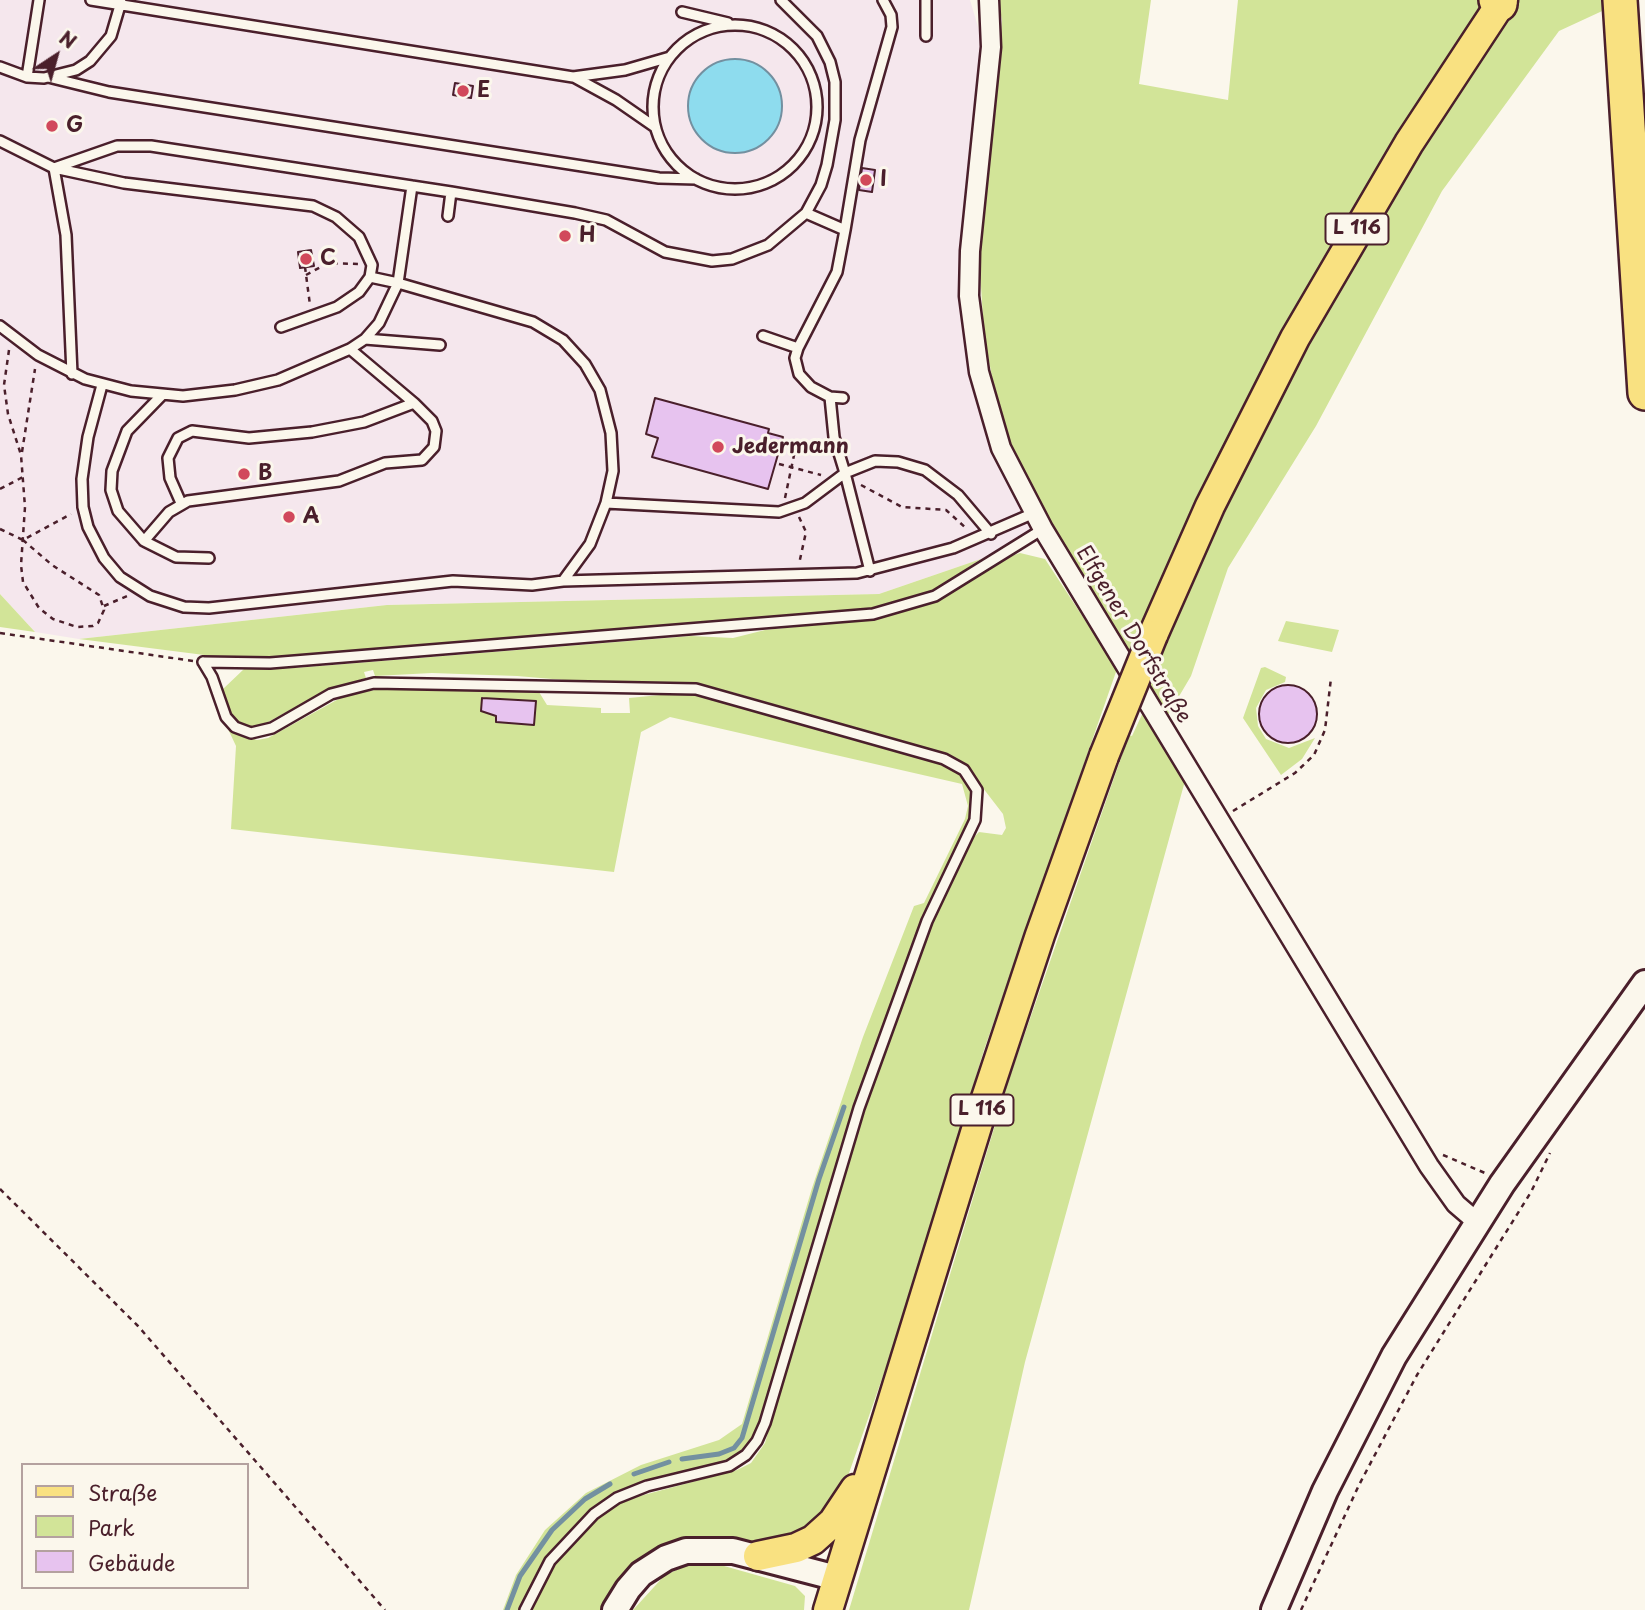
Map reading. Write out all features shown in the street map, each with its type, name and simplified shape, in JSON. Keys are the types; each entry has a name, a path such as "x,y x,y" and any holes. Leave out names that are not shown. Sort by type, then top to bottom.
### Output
{"highway":[{"path":"1620,0 1645,393"}],"main road":[{"name":"L 116","path":"828,1610 870,1467 1021,992 1104,757 1153,635 1210,506 1295,338 1409,143 1500,1"},
{"path":"758,1556 804,1545 819,1536 833,1522 870,1467"}],"street":[{"name":"Elfgener Dorfstraße","path":"989,0 991,47 970,251 970,313 979,372 994,429 1007,464 1043,529 1217,819 1413,1139 1448,1194 1477,1222"},
{"path":"1274,1610 1315,1512 1363,1413 1407,1334 1502,1184 1644,985"},
{"path":"615,1610 641,1574 675,1554 720,1549 758,1556 837,1578"}],"lane":[{"path":"27,77 40,0"},
{"path":"91,0 121,2 573,76 625,70 670,57 699,33 736,25"},
{"path":"54,168 117,146 133,145 452,192 597,217 665,252 704,261 732,259 768,245 789,231 806,213 821,185 827,165 836,110 835,82 830,62 817,36 780,0"},
{"path":"843,398 830,397 811,387 799,374 795,358 837,272 860,140 892,27 891,15 883,0"},
{"path":"926,0 926,36"},
{"path":"48,77 76,70 102,50 118,21 121,2"},
{"path":"0,67 27,77 48,77 109,92 659,178 696,179 721,188 761,185 795,163 814,128 815,88 796,52 775,35 682,12"},
{"path":"670,57 654,90 655,127 666,152 696,179"},
{"path":"573,76 605,93 655,127"},
{"path":"0,141 54,168 124,183 313,206 329,212 353,231 365,246 372,265 370,277 353,297 312,318 281,327"},
{"path":"54,168 66,235 72,374"},
{"path":"0,326 38,355 72,374 102,384 162,395 197,395 258,385 302,371 350,349 365,338 388,309 398,283 412,186"},
{"path":"448,216 452,192"},
{"path":"806,213 845,230"},
{"path":"370,277 533,322 563,341 593,378 609,418 614,459 606,503 590,544 563,581"},
{"path":"763,336 798,348"},
{"path":"365,338 440,345"},
{"path":"144,541 169,512 181,503 339,481 384,463 422,460 434,447 436,431 432,421 350,349"},
{"path":"102,384 85,455 83,508 93,538 108,565 140,591 174,605 209,608 440,582 533,584 563,581 750,578 870,571 975,540 1034,513"},
{"path":"162,395 127,431 112,471 111,490 118,510 144,541 182,559 209,558"},
{"path":"830,397 834,437 870,571"},
{"path":"181,503 170,478 168,458 174,444 188,433 249,438 312,432 364,422 414,403"},
{"path":"606,503 779,512 805,503 845,473 875,461 898,462 925,470 958,495 991,534"},
{"path":"203,662 262,664 873,614 917,603 943,592 1043,529"},
{"path":"203,662 212,677 226,717 235,727 251,733 272,728 331,694 374,683 696,689 944,759 964,770 977,790 975,820 932,909 863,1097 765,1423 757,1441 746,1455 729,1466 647,1486 617,1499 594,1514 550,1561 525,1610"}],"path":[{"path":"306,275 328,263 372,265"},
{"path":"305,267 312,318"},
{"path":"13,337 4,385 10,424 21,455 23,541 20,565 23,582 32,600 46,614 69,625 89,627 99,621 104,606 140,591"},
{"path":"21,455 38,355"},
{"path":"779,464 825,475 845,473 897,506 939,508 951,512 975,540"},
{"path":"0,489 23,477"},
{"path":"23,541 83,508"},
{"path":"0,529 23,541 52,565 95,591 104,606"},
{"path":"0,633 203,662"},
{"path":"1217,819 1295,773 1314,755 1325,730 1331,678"},
{"path":"1301,1610 1359,1485 1412,1382 1526,1200 1478,1169 1413,1139"},
{"path":"0,1189 138,1326 385,1610"}],"shaded area":[{"path":"0,0 970,0 981,37 961,251 963,313 973,388 999,465 1033,530 981,559 879,594 387,605 79,639 35,632 0,594"}],"green space":[{"path":"998,0 1151,0 1139,84 1228,100 1238,0 1626,0 1559,31 1442,191 1316,426 1228,568 1191,676 1168,715 1188,770 1025,1362 969,1610 849,1610 1008,1082 1129,735 1132,736 1145,708 1022,472 1007,439 995,393 984,334 979,255 996,106 1002,20"},
{"path":"1020,553 1045,559 1117,669 984,1050 899,1330 841,1496 819,1529 760,1545 707,1541 605,1610 529,1610 558,1556 589,1524 619,1504 640,1496 737,1470 751,1463 765,1443 836,1196 918,956 967,844 979,832 1002,835 1006,828 1003,814 966,766 944,755 732,692 683,683 636,686 517,676 432,673 375,676 373,670 364,672 366,678 327,690 257,728 249,729 239,724 227,710 223,689 244,669 295,668 691,636 733,638 765,630 876,619 933,601 1003,559"},
{"path":"981,559 937,588 908,601 876,610 266,657 212,656 79,639 387,605 879,594"},
{"path":"0,594 35,632 0,627"},
{"path":"1286,621 1339,630 1332,652 1278,641"},
{"path":"1265,667 1286,677 1285,682 1266,690 1256,708 1258,726 1266,739 1289,748 1315,738 1302,759 1281,775 1243,718 1261,668"},
{"path":"385,688 539,692 547,705 601,708 601,713 630,713 629,698 691,692 939,761 966,778 973,793 970,822 929,903 867,1075 761,1425 751,1444 732,1460 640,1484 603,1503 569,1532 550,1556 531,1587 522,1610 503,1610 516,1575 545,1530 586,1493 641,1465 719,1440 742,1424 812,1188 863,1037 914,906 924,903 965,819 968,806 962,784 670,717 641,732 614,872 231,829 236,746 228,729 257,740 268,738 344,696"},
{"path":"689,1564 717,1564 795,1586 805,1596 804,1610 633,1610 664,1576"}],"water":[{"path":"735,59 753,62 768,73 779,88 782,106 779,124 768,139 753,150 735,153 717,150 702,139 691,124 688,106 691,88 702,73 717,62"}],"building":[{"name":"E","path":"455,83 473,86 471,98 453,95"},
{"name":"I","path":"862,168 875,170 872,192 859,190"},
{"name":"C","path":"311,250 314,266 300,268 298,252"},
{"name":"Jedermann","path":"655,398 769,429 768,433 783,437 768,489 652,457 658,438 646,434"},
{"path":"1288,685 1299,687 1312,698 1317,714 1315,725 1304,738 1288,743 1277,741 1264,730 1259,714 1261,703 1272,690"},
{"path":"482,698 536,701 534,725 496,722 496,716 481,711"}],"waterway":[{"path":"682,1459 719,1454 734,1448 742,1438 819,1179 844,1107"},
{"path":"634,1474 669,1462"},
{"path":"507,1610 520,1576 552,1530 585,1499 610,1484"}],"place":[{"name":"E","path":"463,91"},
{"name":"G","path":"52,126"},
{"name":"I","path":"866,180"},
{"name":"H","path":"565,236"},
{"name":"C","path":"306,259"},
{"name":"Jedermann","path":"718,447"},
{"name":"B","path":"244,474"},
{"name":"A","path":"289,517"}]}
